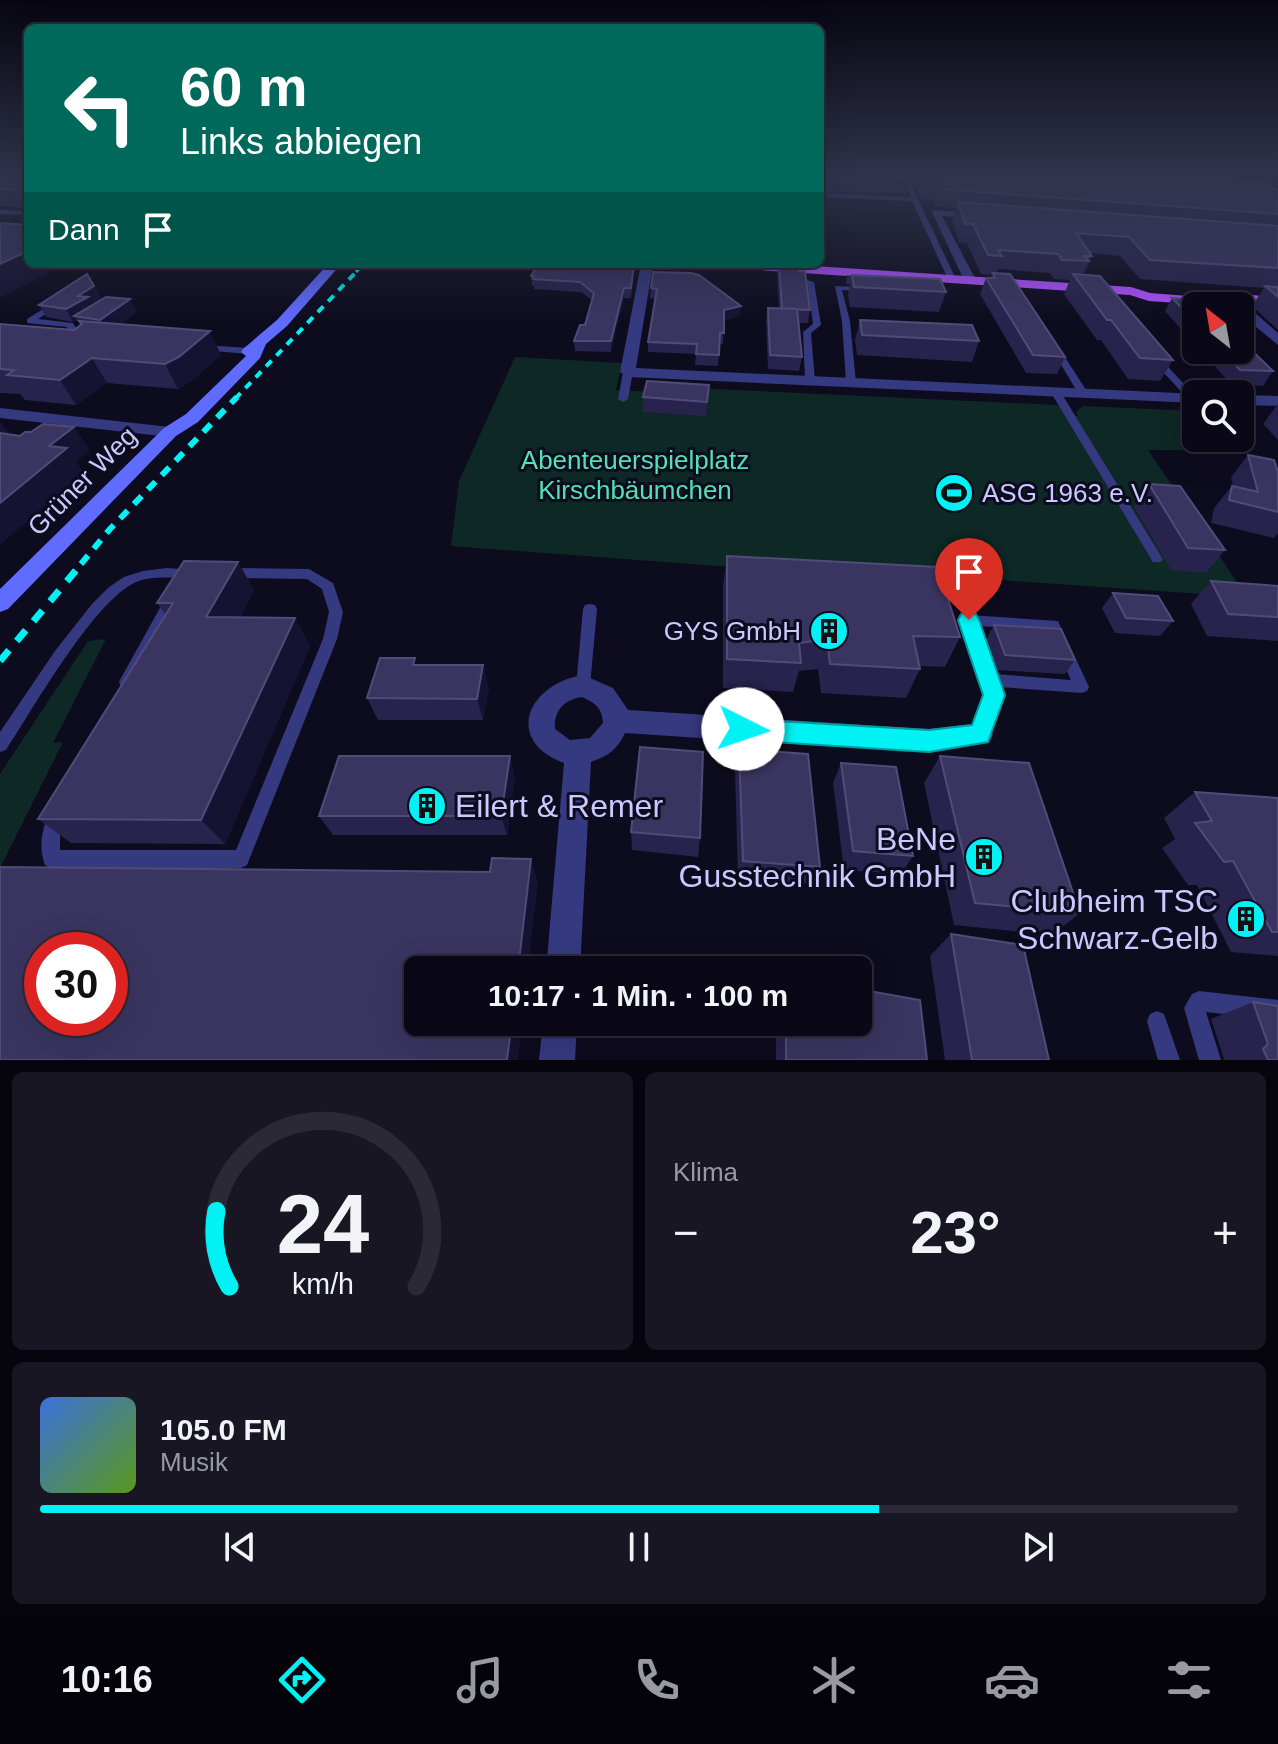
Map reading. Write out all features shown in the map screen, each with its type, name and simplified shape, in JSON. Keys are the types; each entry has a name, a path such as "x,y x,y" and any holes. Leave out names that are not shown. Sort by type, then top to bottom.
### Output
{"main road":[{"path":"0,224 24,226"},
{"path":"788,268 1131,291 1149,297 1182,299"},
{"path":"1254,303 1278,302"}],"street":[{"path":"941,223 970,280"},
{"name":"Grüner Weg","path":"0,603 170,432 192,418 255,355 254,348 331,268"},
{"path":"646,268 628,372 1182,398"},
{"path":"1254,319 1278,341"},
{"path":"1254,400 1278,401"},
{"name":"Grüner Weg","path":"0,413 170,432"},
{"path":"583,686 601,691 614,704 618,721 612,737 597,750 578,754 558,750 544,737 541,719 548,702 564,690 583,686"},
{"path":"618,721 929,741 980,735"},
{"path":"564,956 578,754"},
{"path":"557,1060 559,1036"}],"lane":[{"path":"926,223 952,279"},
{"path":"810,282 817,325 807,332 810,381"},
{"path":"1015,283 1022,296"},
{"path":"851,383 846,321 838,288 867,290"},
{"path":"64,300 30,321 74,328 87,321"},
{"path":"74,328 79,336 91,338"},
{"path":"1045,333 1083,393"},
{"path":"845,334 859,335"},
{"path":"1143,345 1182,386"},
{"path":"199,347 254,348"},
{"path":"623,399 628,372"},
{"path":"1055,391 1157,559"},
{"path":"0,745 101,601 129,580 162,573 309,574 328,586 336,612 330,639 241,859 51,859 51,828 65,800"},
{"path":"116,702 142,649 203,573"},
{"path":"583,686 590,609"},
{"path":"980,735 994,695 989,680 969,620 1053,625 1082,687 989,680"},
{"path":"1210,1060 1194,1017 1194,1008 1199,1001 1278,1010"},
{"path":"1157,1021 1169,1060"}],"green space":[{"name":"Abenteuerspielplatz Kirschbäumchen","path":"515,357 622,363 616,390 669,393 671,387 1058,405 1066,416 1078,416 1076,412 1083,406 1182,410 1182,450 1148,450 1247,597 808,567 717,566 451,546 459,481"},
{"path":"106,639 53,743 63,742 0,868 0,774 88,641"}],"building":[{"path":"0,223 24,225 24,253 0,264"},
{"path":"1244,223 1278,226 1278,268 1150,260 1129,237 1076,233 1092,256 1084,256 1089,261 1062,260 1058,254 998,250 1002,256 988,255 973,224 965,224"},
{"path":"536,268 634,268 631,288 624,288 611,341 574,341 580,325 585,325 594,293 580,282 533,279 531,276"},
{"path":"779,268 805,271 810,310 782,309"},
{"path":"653,272 699,275 741,306 724,310 724,333 720,333 719,355 696,354 697,344 648,342 657,289 651,288"},
{"path":"993,273 1010,274 1065,357 1033,355 986,278 995,278"},
{"path":"87,274 94,286 78,296 88,297 66,309 39,305"},
{"path":"1073,274 1100,276 1173,360 1140,358"},
{"path":"852,275 940,279 946,292 854,287"},
{"path":"1265,286 1278,287 1278,297"},
{"path":"106,297 130,299 100,320 74,316"},
{"path":"1172,298 1182,299 1182,308"},
{"path":"768,308 797,309 802,357 770,355"},
{"path":"860,320 972,325 979,341 862,335"},
{"path":"79,321 210,331 179,357 165,364 92,358 60,380 7,375 14,370 0,369 0,324 74,330 82,324"},
{"path":"1254,353 1273,371 1240,370 1234,364 1254,364"},
{"path":"647,381 709,385 707,402 643,397"},
{"path":"43,424 74,427 49,446 67,448 0,503 0,433 20,436"},
{"path":"1248,455 1274,460 1278,472 1278,512 1229,500 1232,486 1258,492"},
{"path":"1149,484 1180,486 1225,550 1188,548"},
{"name":"GYS GmbH","path":"727,556 938,567 960,637 913,636 920,669 830,664 827,639 799,643 801,663 727,659"},
{"path":"184,561 238,562 206,617 295,618 201,820 38,819 173,603 157,603"},
{"path":"1211,581 1278,586 1278,617 1228,614"},
{"path":"1113,593 1158,596 1173,621 1126,618"},
{"path":"994,625 1061,629 1075,660 1005,655"},
{"path":"380,658 415,658 413,665 483,665 477,699 367,698"},
{"path":"640,747 703,752 700,838 631,832"},
{"path":"739,749 808,754 820,867 743,861"},
{"path":"339,756 510,756 501,816 319,816"},
{"path":"940,756 1029,763 1080,913 975,903"},
{"path":"841,763 896,767 913,856 853,851"},
{"path":"1195,792 1278,798 1278,932 1272,932 1233,861 1224,862 1195,823 1212,821"},
{"path":"492,858 531,859 520,956 404,956 404,1036 510,1036 507,1060 0,1060 0,867 490,872"},
{"path":"951,934 1023,945 1049,1060 972,1060"},
{"path":"872,991 920,1000 927,1060 786,1060 786,1036 872,1036"},
{"path":"1253,1002 1278,1006 1278,1060 1268,1060 1263,1049 1268,1044"}],"railway":[{"path":"235,399 358,270"},
{"path":"81,564 110,529 237,397"},
{"path":"0,661 83,562"}],"place":[{"name":"ASG 1963 e.V.","path":"954,493"},
{"name":"GYS GmbH","path":"829,631"},
{"name":"Eilert & Remer","path":"427,806"},
{"name":"BeNe Gusstechnik GmbH","path":"984,857"},
{"name":"Clubheim TSC Schwarz-Gelb","path":"1246,919"}],"route":[{"path":"743,729 929,741 980,735 994,695 969,620"}]}
